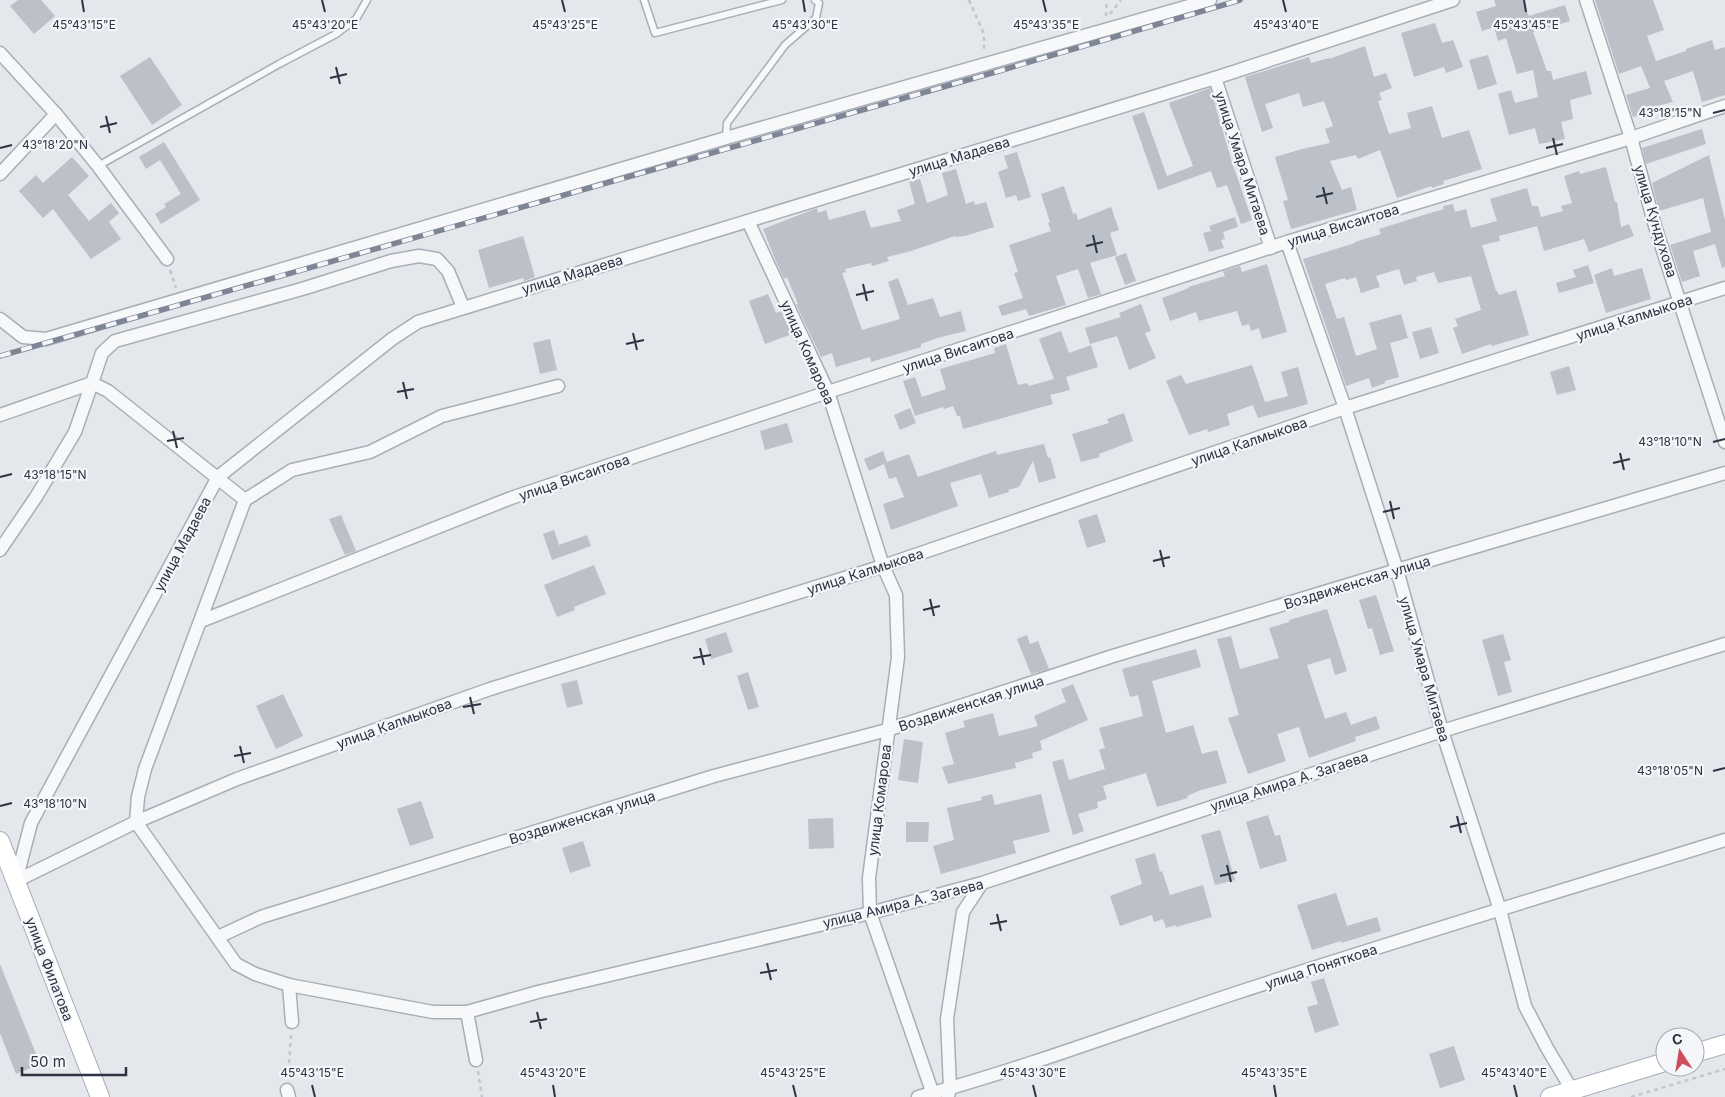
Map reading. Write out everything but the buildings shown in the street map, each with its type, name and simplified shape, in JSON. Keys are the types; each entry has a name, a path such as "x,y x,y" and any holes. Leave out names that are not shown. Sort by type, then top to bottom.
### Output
{"street":[{"path":"0,319 23,337 46,339 726,138 1210,0"},
{"name":"улица Мадаева","path":"16,881 31,823 218,477 392,339 418,322 1215,78 1453,0"},
{"name":"улица Кундухова","path":"1586,0 1631,138 1656,226 1725,442"},
{"path":"0,53 56,114 98,166 167,259"},
{"name":"улица Умара Митаева","path":"1215,78 1271,248"},
{"name":"улица Висаитова","path":"201,621 512,498 828,392 1287,242 1631,138 1725,106"},
{"path":"0,174 56,114"},
{"name":"улица Комарова","path":"748,221 828,392 883,566 896,595 898,657 869,878 870,913 933,1095"},
{"name":"улица Умара Митаева","path":"1287,242 1397,570 1442,731 1500,910 1525,1006 1546,1048 1572,1090"},
{"path":"0,550 36,497 75,432 102,353 115,341 302,289 391,261 419,256 437,259 448,271 463,307"},
{"name":"улица Калмыкова","path":"16,881 136,822 237,779 490,689 883,566 1344,408 1725,288"},
{"path":"0,415 92,383 108,391 245,500"},
{"path":"136,822 138,797 145,769 245,500 292,470 370,452 442,416 558,386"},
{"name":"Воздвиженская улица","path":"218,936 261,917 714,776 888,730 1113,656 1725,473"},
{"name":"улица Амира А. Загаева","path":"136,822 236,964 255,974 288,985 433,1012 467,1012 547,990 870,913 982,883 1442,731 1725,644"},
{"name":"улица Поняткова","path":"918,1097 949,1092 1260,986 1725,840"},
{"name":"улица Филатова","path":"0,841 100,1097"},
{"path":"949,1092 946,1018 963,912 982,883"},
{"path":"288,985 292,1022"},
{"path":"467,1012 476,1060"},
{"path":"1705,1050 1725,1044"},
{"path":"1550,1097 1655,1065"}],"lane":[{"path":"98,166 336,34 356,19 367,0"},
{"path":"644,0 655,33 782,0"},
{"path":"726,138 727,123 785,45 816,18 819,3 815,0"}],"path":[{"path":"969,0 984,34 985,65"},
{"path":"1106,20 1107,0"},
{"path":"167,259 179,300"},
{"path":"288,1094 292,1022"},
{"path":"476,1060 482,1097"},
{"path":"1631,1097 1725,1068"}],"railway":[{"path":"0,356 999,71 1240,0"}]}
